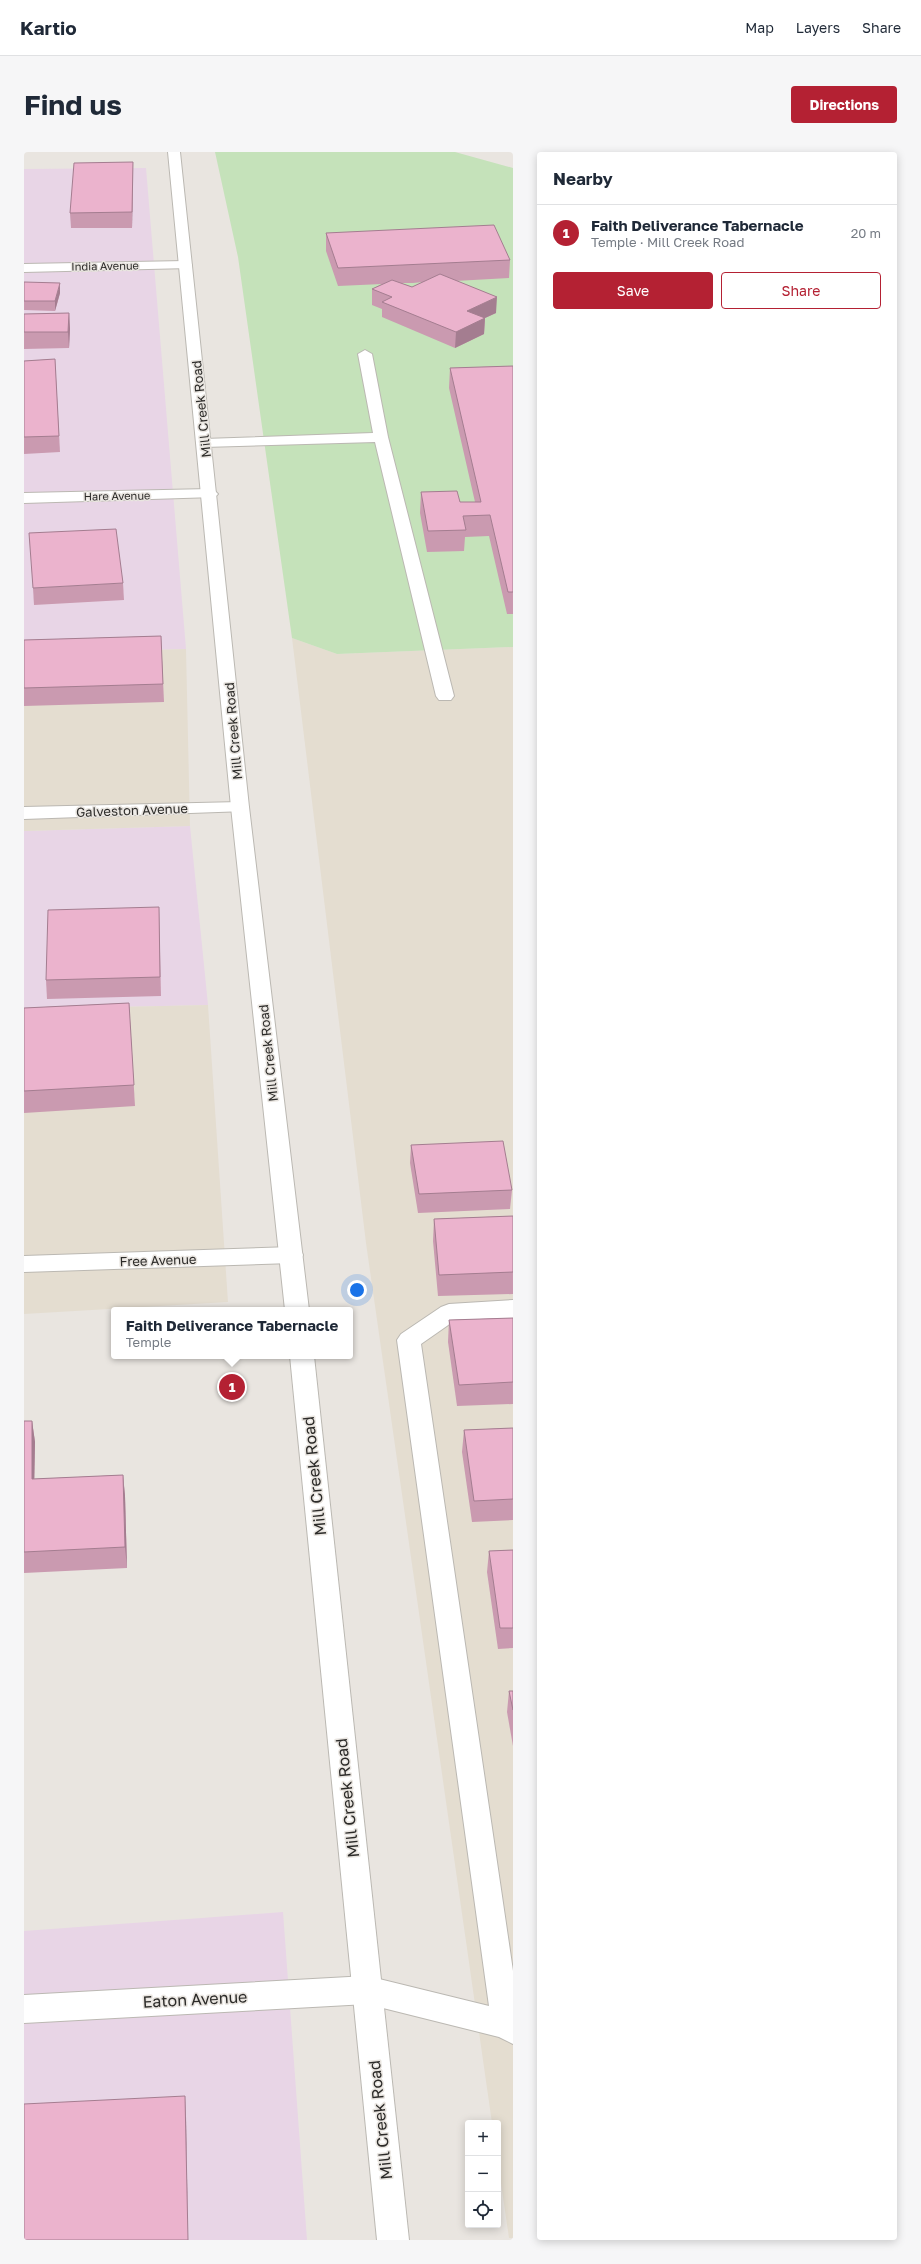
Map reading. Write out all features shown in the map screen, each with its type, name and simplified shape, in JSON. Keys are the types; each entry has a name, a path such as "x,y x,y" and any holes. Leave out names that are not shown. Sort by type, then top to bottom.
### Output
{"street":[{"name":"Mill Creek Road","path":"174,152 210,494 240,807 297,1307"},
{"name":"India Avenue","path":"24,268 186,264"},
{"path":"365,354 381,437 445,696"},
{"path":"204,443 381,437"},
{"name":"Hare Avenue","path":"24,498 210,494"},
{"name":"Galveston Avenue","path":"24,813 240,807"},
{"name":"Free Avenue","path":"24,1264 292,1255"},
{"path":"509,2027 409,1340 449,1313 513,1309"},
{"name":"Mill Creek Road","path":"302,1359 393,2240"},
{"name":"Eaton Avenue","path":"24,2009 367,1990 509,2027"}],"shaded area":[{"path":"146,168 186,649 24,654 24,169"},
{"path":"292,638 337,654 513,647 513,2238 509,2238 501,2183 501,2120 492,2120 366,1243"},
{"path":"186,649 190,826 24,831 24,654"},
{"path":"190,826 208,1005 24,1009 24,831"},
{"path":"208,1005 228,1302 143,1307 111,1307 111,1309 24,1314 24,1009"},
{"path":"283,1912 307,2240 24,2240 24,1931"}],"green space":[{"path":"215,152 455,152 513,168 513,647 337,654 292,638 238,257"}],"building":[{"path":"133,162 132,212 70,213 74,163"},
{"path":"494,225 510,260 338,268 326,233"},
{"path":"440,274 497,297 467,311 485,318 456,332 382,302 392,297 372,289 392,280 412,287"},
{"path":"24,282 60,283 55,301 24,301"},
{"path":"69,313 68,332 24,332 24,314"},
{"path":"55,359 59,436 24,437 24,361"},
{"path":"513,366 513,592 508,592 490,515 463,516 466,530 428,531 421,492 457,491 460,502 481,502 450,368"},
{"path":"116,529 123,583 33,588 29,533"},
{"path":"161,636 163,684 24,688 24,640"},
{"path":"159,907 160,977 46,980 48,910"},
{"path":"129,1003 134,1085 24,1091 24,1008"},
{"path":"503,1141 512,1190 419,1194 411,1145"},
{"path":"513,1216 513,1272 439,1275 434,1219"},
{"path":"513,1318 513,1382 459,1385 449,1320"},
{"path":"24,1421 32,1421 32,1479 123,1475 125,1547 24,1552"},
{"path":"513,1428 513,1499 474,1501 464,1430"},
{"path":"513,1550 513,1628 500,1628 489,1551"},
{"path":"509,1691 513,1691 513,1710"},
{"path":"185,2096 188,2240 24,2240 24,2104"}],"place":[{"name":"Faith Deliverance Tabernacle","path":"232,1387"}]}
